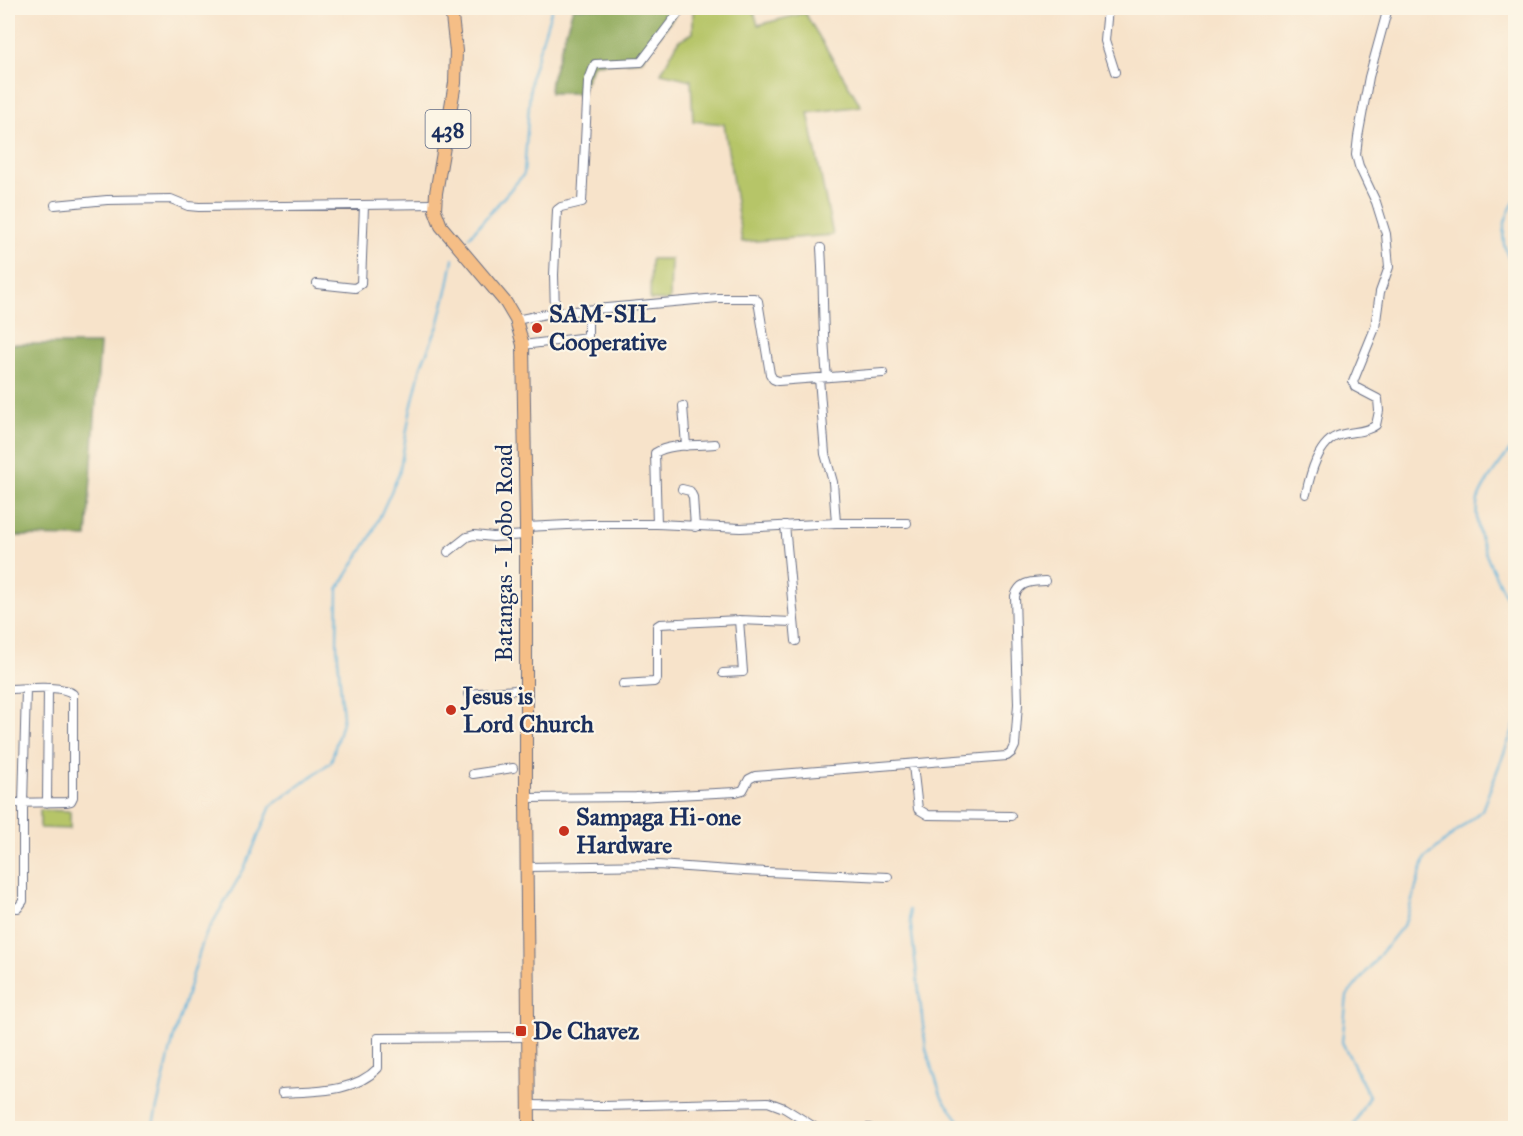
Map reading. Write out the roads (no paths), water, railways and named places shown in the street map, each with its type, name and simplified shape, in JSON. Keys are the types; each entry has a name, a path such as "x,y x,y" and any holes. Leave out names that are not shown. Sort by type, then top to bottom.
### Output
{"main road":[{"name":"438","path":"434,204 455,83 456,51 451,8"},
{"name":"Batangas - Lobo Road","path":"434,204 441,226 506,303 516,320 523,345 526,689 519,768 526,798 529,1128"}],"street":[{"path":"555,313 557,210 582,202 590,72 595,64 641,62 682,8"},
{"path":"1108,8 1105,41 1114,72"},
{"path":"1306,494 1309,477 1325,445 1338,435 1371,429 1376,425 1379,411 1378,399 1355,387 1353,382 1375,328 1380,292 1389,267 1386,234 1376,202 1356,155 1369,77 1389,8"},
{"path":"55,205 107,200 171,199 188,206 199,207 434,204"},
{"path":"317,284 355,288 361,284 364,205"},
{"path":"821,248 824,288 825,454 833,482 836,523"},
{"path":"516,320 555,313 718,298 754,298 758,301 770,374 773,380 883,373"},
{"path":"523,345 588,337 588,311"},
{"path":"683,406 686,446"},
{"path":"657,524 656,453 663,449 715,444"},
{"path":"682,489 692,493 695,527"},
{"path":"448,552 467,537 474,535 493,537 588,524 657,524 741,528 836,523 907,524"},
{"path":"786,525 796,641"},
{"path":"526,798 636,797 736,792 743,790 749,779 755,776 1006,756 1015,746 1018,704 1015,596 1017,589 1023,584 1045,580"},
{"path":"623,684 657,680 657,626 660,624 739,620 793,622"},
{"path":"723,673 743,672 739,620"},
{"path":"47,803 48,688"},
{"path":"8,689 48,688 67,690 73,694 73,797 71,801 8,803"},
{"path":"8,908 18,908 23,901 26,689"},
{"path":"468,694 526,689"},
{"path":"912,765 918,809 922,813 1011,816"},
{"path":"473,774 519,768"},
{"path":"527,867 658,865 744,872 888,877"},
{"path":"282,1093 337,1089 370,1076 378,1068 378,1038 528,1037"},
{"path":"529,1105 625,1106 768,1102 784,1108 816,1128"},
{"path":"864,1128 870,1128"}],"waterway":[{"path":"469,237 524,174 531,76 552,8"},
{"path":"1516,199 1506,218 1503,235 1506,253 1516,271"},
{"path":"152,1128 173,1040 204,938 245,867 271,806 331,762 343,718 337,645 338,589 371,536 399,474 421,366 438,326 453,259"},
{"path":"1516,442 1482,490 1477,505 1479,533 1489,563 1516,617"},
{"path":"1352,1128 1369,1096 1342,1042 1347,996 1405,923 1425,858 1482,810 1516,722"},
{"path":"909,910 926,1049 942,1098 965,1128"}],"place":[{"name":"SAM-SIL Cooperative","path":"537,328"},
{"name":"Jesus is Lord Church","path":"451,710"},
{"name":"Sampaga Hi-one Hardware","path":"564,831"},
{"name":"De Chavez","path":"521,1031"}]}
